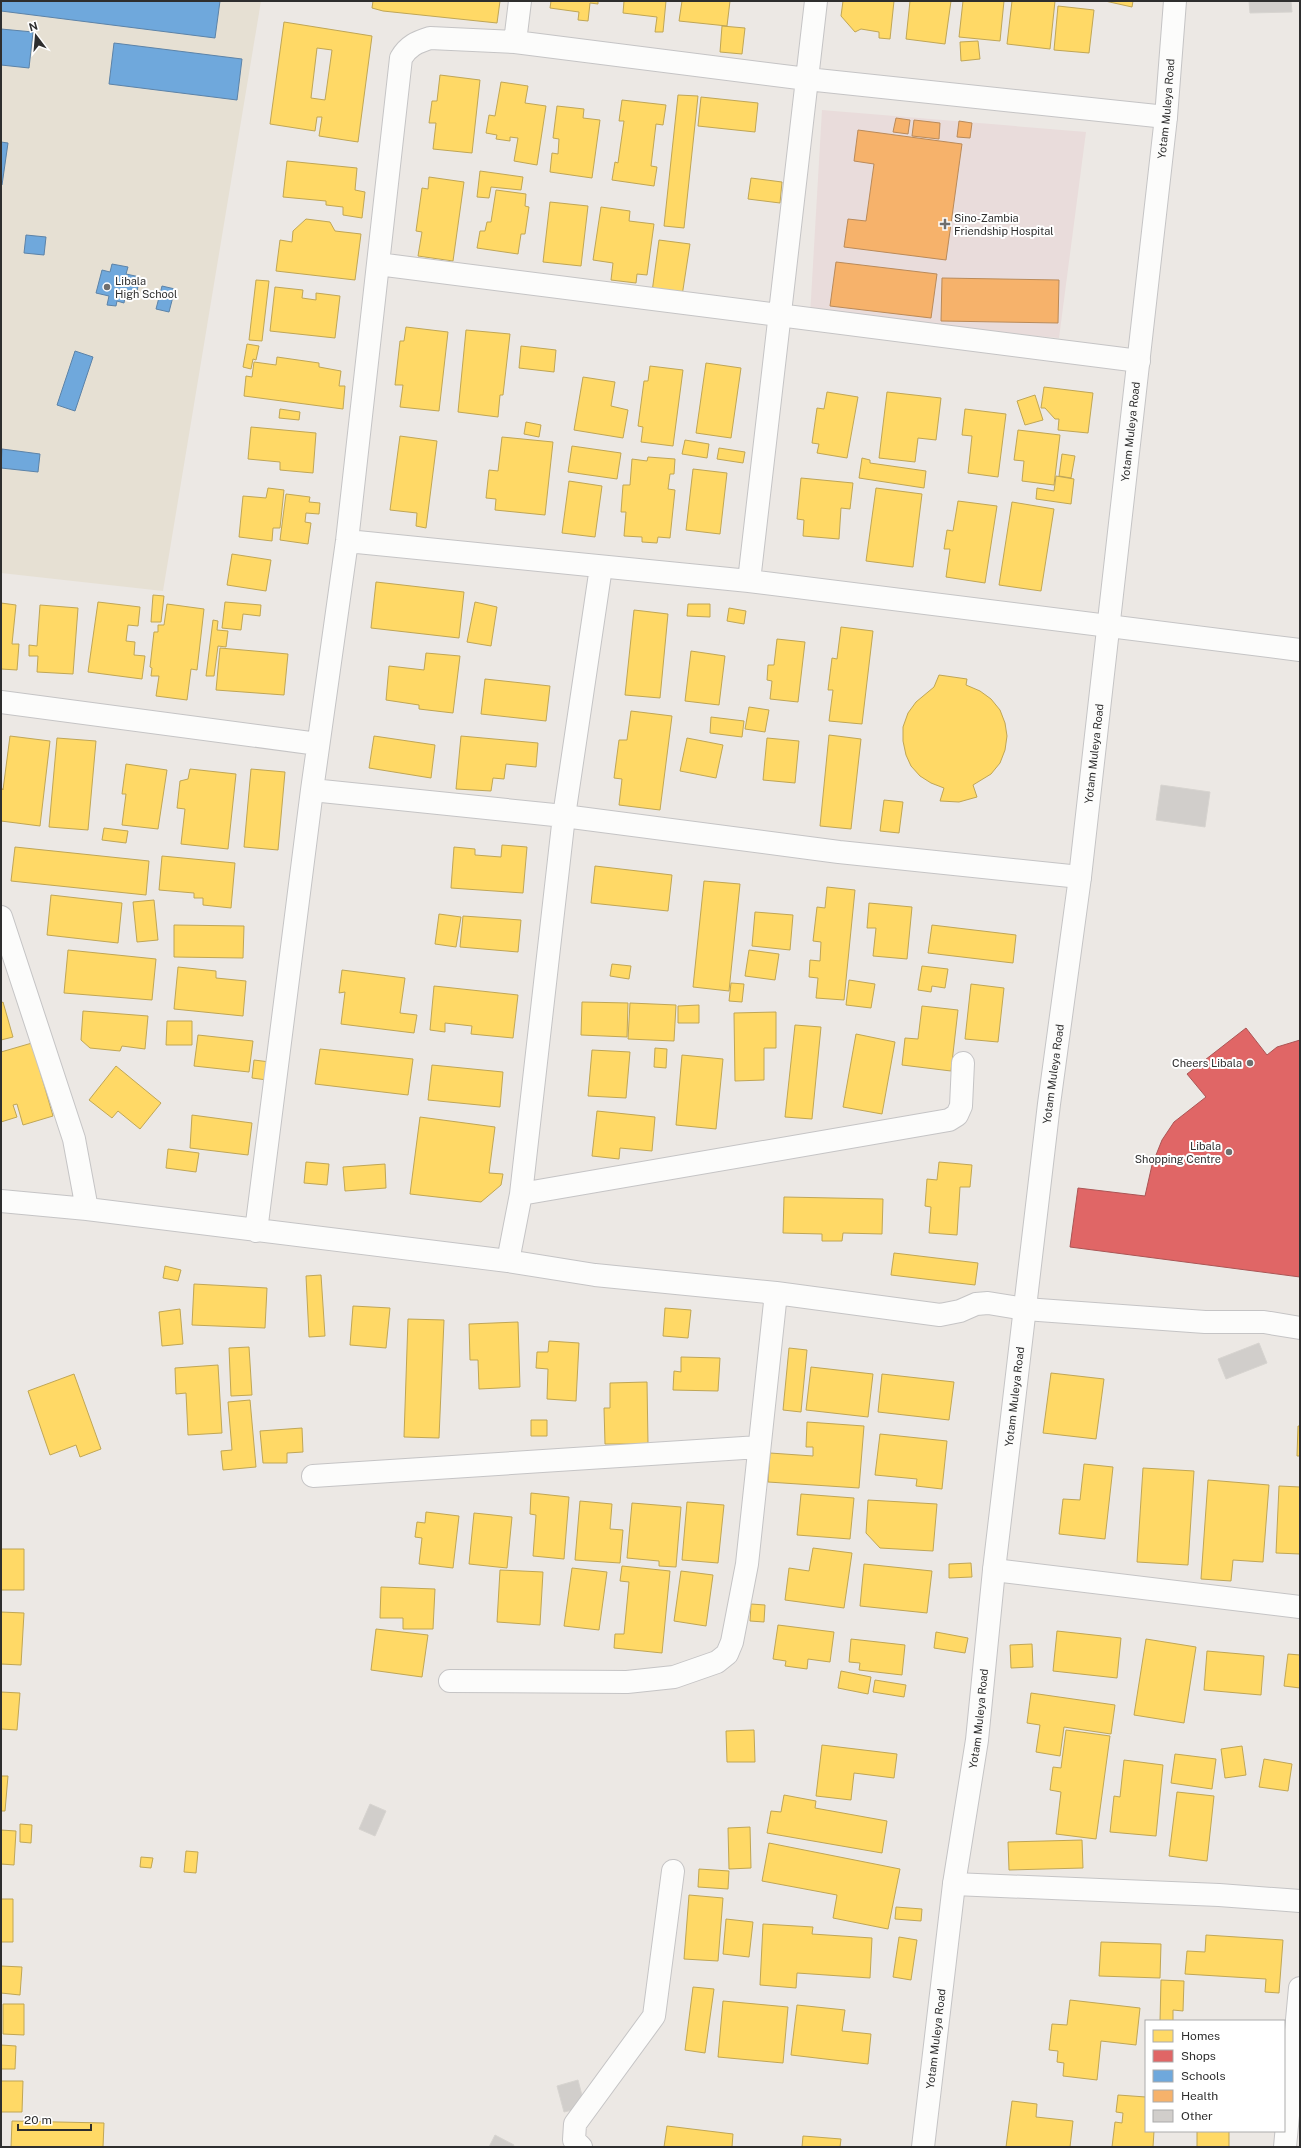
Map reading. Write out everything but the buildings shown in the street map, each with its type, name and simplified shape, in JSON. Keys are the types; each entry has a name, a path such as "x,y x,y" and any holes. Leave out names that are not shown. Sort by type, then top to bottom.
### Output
{"street":[{"path":"515,42 520,1"},
{"path":"749,581 816,1"},
{"name":"Yotam Muleya Road","path":"922,2147 954,1884 977,1740 994,1570 1050,1097 1080,877 1110,625 1166,117 1175,1"},
{"path":"256,1231 318,744 347,540 401,58 406,50 420,41 430,38 515,42 807,79 1166,117"},
{"path":"378,264 780,314 1139,361"},
{"path":"347,540 749,581 1300,650"},
{"path":"508,1261 521,1194 564,816 601,567"},
{"path":"1,702 318,744"},
{"path":"312,790 564,816 839,852 1080,877"},
{"path":"1,917 74,1139 87,1209"},
{"path":"521,1194 949,1120 957,1114 961,1106 963,1063"},
{"path":"1,1201 87,1209 508,1261 595,1275 776,1293 940,1315 954,1313 982,1303 1025,1310 1197,1322 1264,1322 1300,1328"},
{"path":"450,1681 626,1682 674,1677 717,1662 726,1654 732,1642 747,1564 776,1293"},
{"path":"313,1476 759,1447"},
{"path":"994,1570 1300,1607"},
{"path":"581,2147 574,2140 575,2124 654,2016 673,1871"},
{"path":"954,1884 1219,1894 1300,1902"},
{"path":"1285,2147 1300,1988"}],"shaded area":[{"name":"Libala High School","path":"1,1 261,1 163,591 1,573"},
{"name":"Sino-Zambia Friendship Hospital","path":"822,110 1086,132 1059,338 810,316"}],"place":[{"name":"Sino-Zambia Friendship Hospital","path":"945,224"},
{"name":"Libala High School","path":"107,287"},
{"name":"Cheers Libala","path":"1250,1063"},
{"name":"Libala Shopping Centre","path":"1229,1152"}]}
